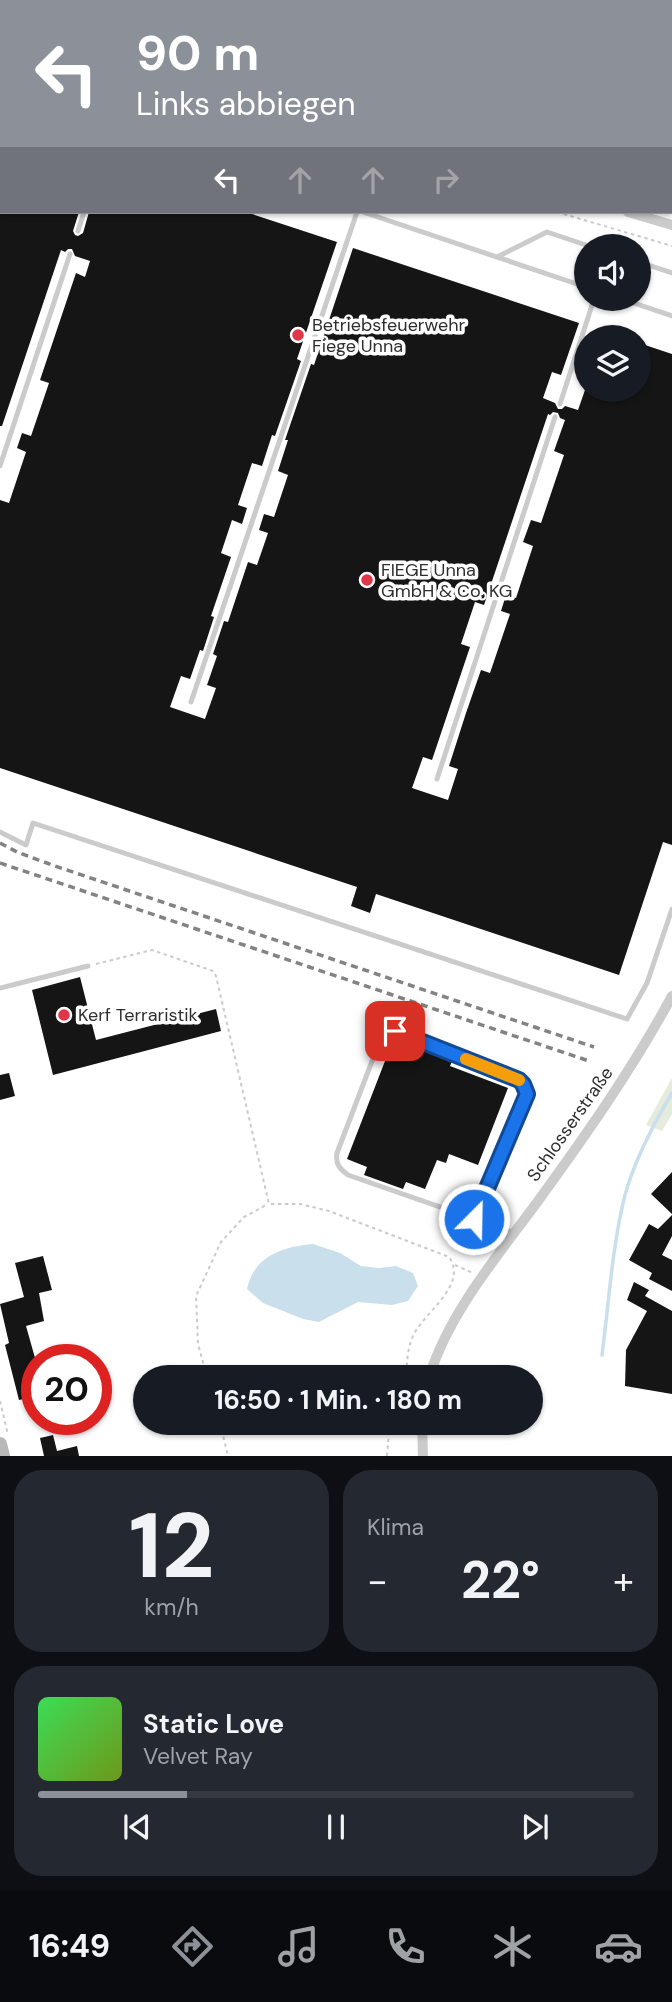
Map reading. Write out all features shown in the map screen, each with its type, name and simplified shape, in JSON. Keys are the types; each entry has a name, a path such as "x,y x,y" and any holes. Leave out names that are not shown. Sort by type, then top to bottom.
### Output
{"main road":[{"path":"3,1456 4,1440"}],"street":[{"path":"635,214 672,225"},
{"name":"Schlosserstraße","path":"433,1365 450,1327 604,1109 672,996"},
{"path":"422,1435 423,1456"}],"lane":[{"path":"78,231 83,214"},
{"path":"191,702 356,214"},
{"path":"369,214 574,283"},
{"path":"496,257 547,232 574,241"},
{"path":"0,466 70,254"},
{"path":"651,266 672,273"},
{"path":"651,309 672,316"},
{"path":"560,404 590,311"},
{"path":"437,779 555,417"},
{"path":"0,832 26,845 33,823 627,1019 647,983 672,909"},
{"path":"0,988 88,966"},
{"path":"474,1219 527,1094 526,1090 519,1080 395,1031 385,1032 337,1153 339,1168 348,1175 514,1233"}],"path":[{"path":"564,214 672,246"},
{"path":"88,966 152,950 213,971 268,1204"},
{"path":"204,1365 198,1344 196,1296 221,1242 244,1217 268,1204 300,1204 329,1211 449,1257 455,1272 452,1285 420,1323 412,1337 407,1365"},
{"path":"454,1265 483,1277"},
{"path":"0,1401 4,1440"},
{"path":"223,1435 228,1456"},
{"path":"387,1456 389,1435"}],"shaded area":[{"path":"672,1078 672,1114 662,1131 646,1125"}],"water":[{"path":"313,1244 340,1253 361,1266 396,1266 413,1273 418,1286 408,1301 392,1305 358,1302 319,1322 303,1319 263,1303 247,1289 256,1268 271,1255"}],"building":[{"name":"FIEGE Unna GmbH & Co. KG","path":"0,214 78,214 73,231 78,236 83,233 88,214 252,214 337,242 297,359 301,361 275,436 272,435 262,466 252,463 238,505 247,508 242,524 232,520 221,553 231,557 211,616 214,617 203,651 200,650 190,679 181,676 170,707 205,719 216,688 207,685 217,656 213,654 224,621 228,622 248,562 257,565 268,533 259,530 264,514 274,517 288,475 278,471 288,440 285,440 311,364 314,365 353,248 579,323 574,325 574,337 561,375 552,372 543,398 555,403 558,409 565,406 578,410 581,402 651,402 651,347 672,354 672,845 663,842 619,975 376,894 370,913 351,906 357,887 0,768 0,500 9,503 26,452 17,448 22,433 31,436 49,383 40,380 76,273 85,277 90,261 75,256 72,249 65,252 61,250 0,426","holes":["558,413 560,418 565,420 554,451 564,455 541,523 531,520 523,542 533,546 516,598 506,595 501,611 510,614 490,673 481,670 466,713 449,766 458,769 448,800 412,788 423,757 432,760 470,647 461,644 475,602 484,605 548,414"]},
{"name":"Kerf Terraristik","path":"80,977 96,1040 216,1009 221,1031 53,1075 32,990"},
{"path":"392,1043 411,1050 413,1044 453,1059 450,1066 508,1088 478,1165 449,1154 446,1163 437,1160 425,1189 406,1182 403,1189 364,1175 367,1167 347,1159"},
{"path":"9,1073 15,1096 0,1100 0,1075"},
{"path":"672,1172 672,1214 651,1194"},
{"path":"672,1215 672,1236 662,1255 672,1260 672,1291 649,1279 652,1273 629,1260 649,1224 658,1229"},
{"path":"43,1256 52,1290 39,1293 44,1321 26,1326 31,1344 21,1344 19,1400 5,1345 9,1343 0,1304 24,1297 15,1263"},
{"path":"634,1282 649,1290 645,1296 672,1311 672,1394 625,1386 626,1350 647,1311 627,1300"},
{"path":"53,1435 57,1451 77,1446 79,1456 44,1456 40,1438"}],"waterway":[{"path":"602,1355 614,1255 625,1195 645,1142 672,1093"}],"railway":[{"path":"0,843 52,865 594,1047"},
{"path":"0,863 589,1061"}],"slow traffic":[{"path":"466,1059 519,1080"}],"place":[{"name":"Betriebsfeuerwehr Fiege Unna","path":"298,335"},
{"name":"FIEGE Unna GmbH & Co. KG","path":"367,580"},
{"name":"Kerf Terraristik","path":"64,1015"}],"route":[{"path":"395,1031 519,1080 526,1090 527,1094 474,1219"}]}
